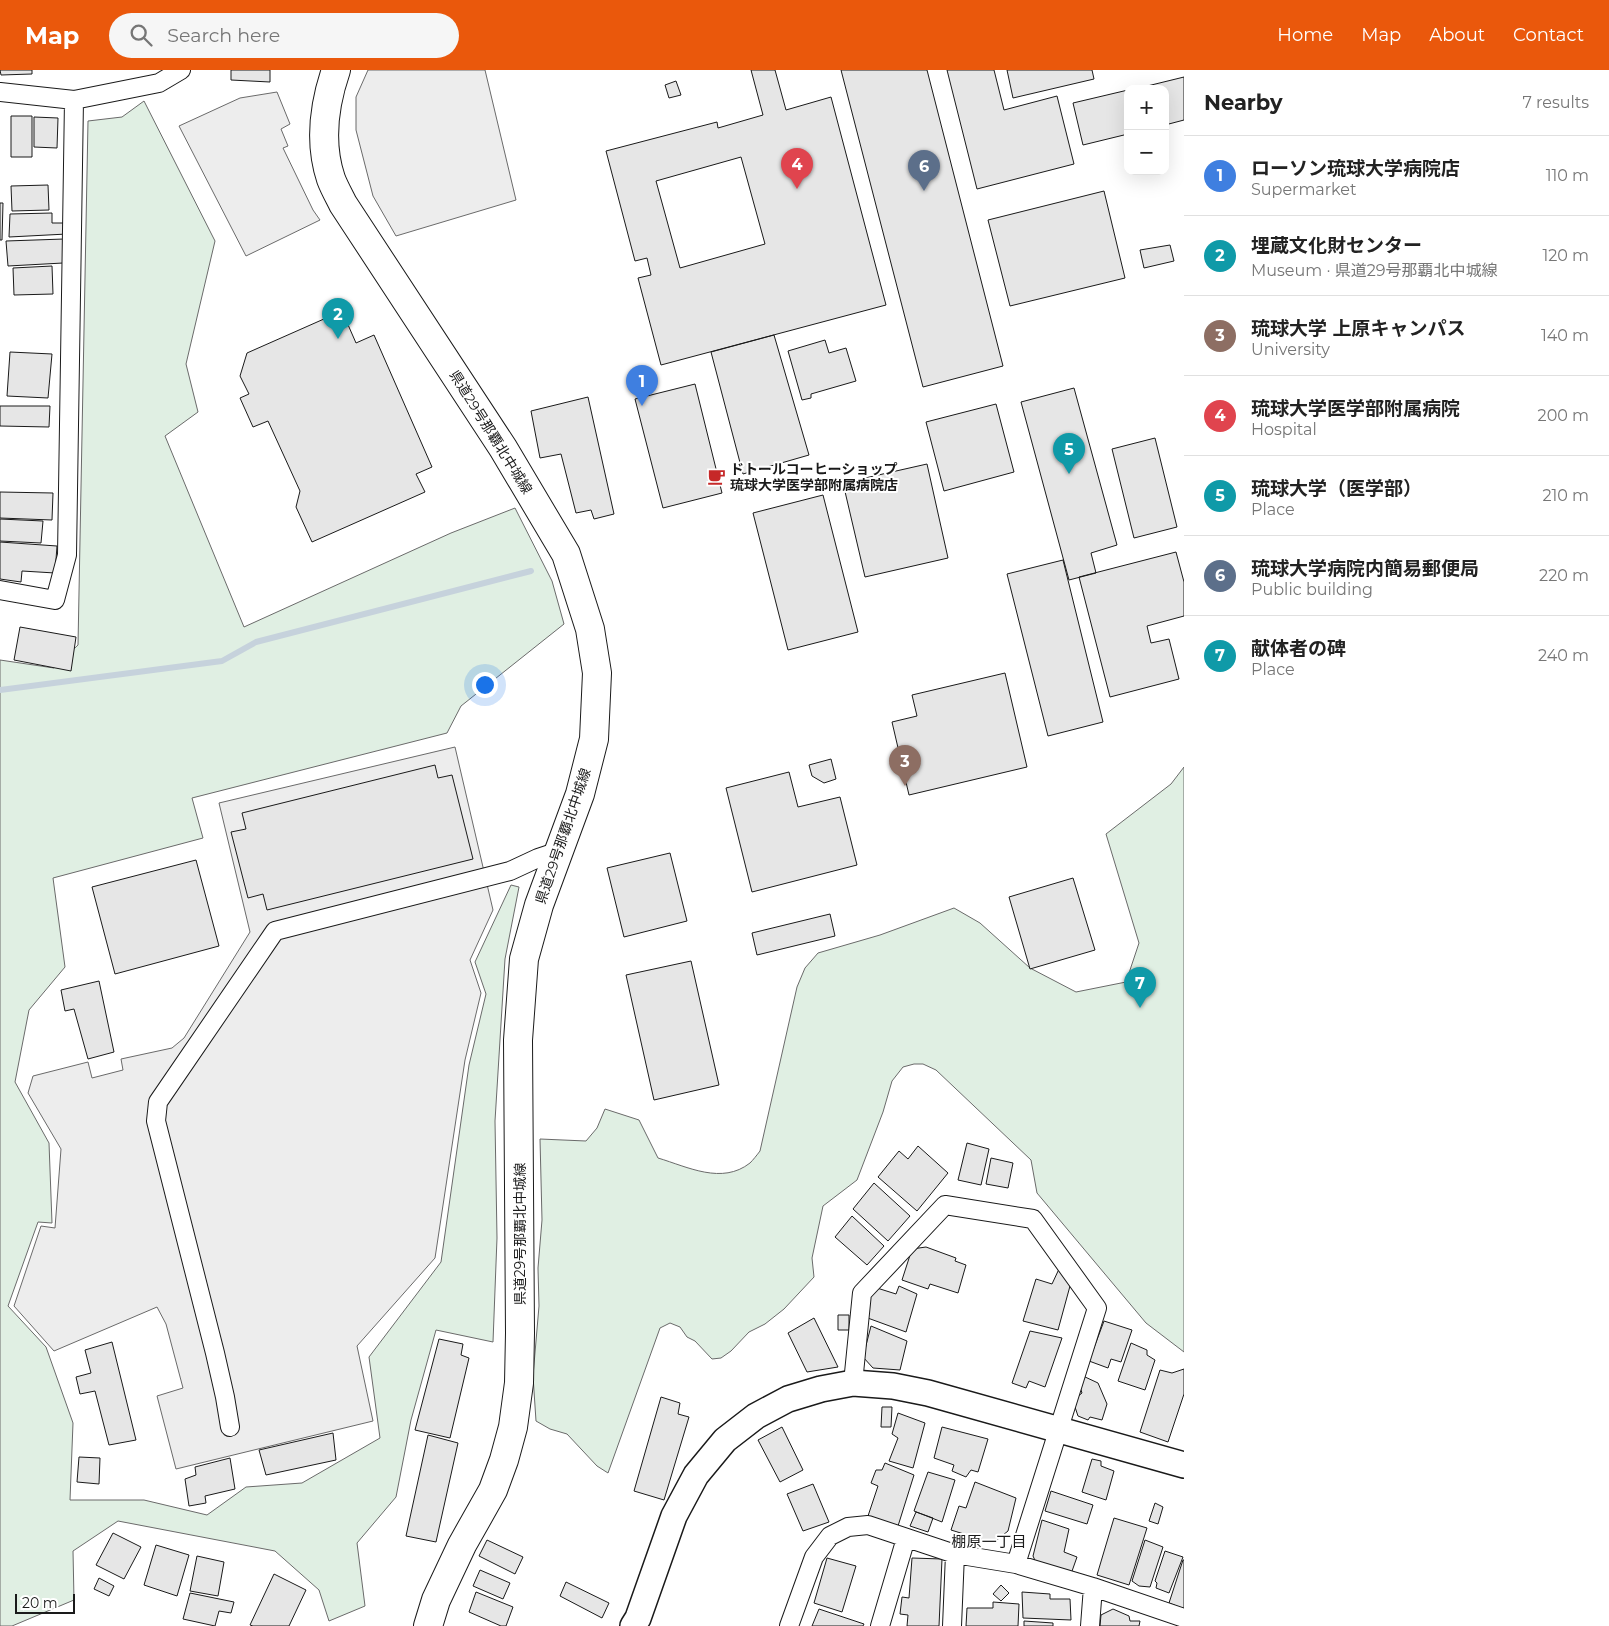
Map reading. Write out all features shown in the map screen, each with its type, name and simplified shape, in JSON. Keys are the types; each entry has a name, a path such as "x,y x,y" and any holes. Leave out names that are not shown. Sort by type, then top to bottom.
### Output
{"main road":[{"name":"県道29号那覇北中城線","path":"336,70 329,89 324,119 325,150 331,179 343,204 503,448 566,554 590,629 597,672 594,739 580,794 539,905 524,959 518,1040 519,1383 513,1427 493,1490 458,1553 436,1600 428,1626"}],"street":[{"path":"0,92 74,100 159,82 181,70"},
{"path":"0,590 56,600 67,555 74,100"},
{"path":"230,1427 215,1354 156,1121 158,1102 275,931 510,871 559,851"},
{"path":"853,1383 862,1293 945,1205 1033,1219 1097,1308 1016,1564"},
{"path":"633,1626 638,1618 674,1516 696,1475 725,1440 756,1416 788,1399 821,1389 853,1383 893,1386 928,1393 1184,1466"},
{"path":"789,1626 814,1557 830,1536 848,1527 868,1525 955,1554 1016,1564 1093,1587 1184,1618"},
{"path":"880,1626 906,1538"},
{"path":"952,1626 955,1554"},
{"path":"1090,1626 1093,1587"}],"green space":[{"path":"144,101 215,241 186,364 198,412 165,436 244,627 451,533 515,508 552,581 564,624 461,706 447,733 192,798 203,838 53,878 65,967 29,1010 15,1082 49,1143 52,1223 38,1222 8,1306 46,1347 73,1423 70,1500 144,1500 207,1515 246,1487 302,1483 380,1438 369,1357 441,1262 469,1065 486,994 475,962 511,885 519,887 505,959 495,1121 497,1238 493,1342 436,1330 411,1420 396,1497 357,1543 365,1606 329,1621 319,1590 275,1551 118,1521 73,1551 74,1600 12,1626 0,1626 0,660 54,668 78,645 88,121 122,117"},
{"path":"1184,767 1184,1352 1146,1323 1037,1193 1031,1160 936,1070 923,1064 914,1064 903,1067 892,1081 883,1112 857,1180 823,1206 812,1258 814,1277 784,1309 765,1324 749,1332 731,1351 721,1358 712,1359 695,1341 687,1337 680,1327 670,1323 660,1328 608,1473 597,1466 567,1434 550,1429 536,1421 533,1376 539,1306 538,1268 542,1220 540,1139 586,1141 597,1128 605,1109 639,1120 658,1158 693,1169 716,1173 728,1173 750,1163 760,1151 797,987 805,968 818,953 880,935 954,908 980,923 1030,968 1076,992 1126,982 1139,943 1106,834 1171,784"}],"shaded area":[{"path":"368,70 485,70 516,200 396,236 373,196 356,130 356,97"},
{"path":"277,92 290,124 281,129 288,146 283,148 313,210 320,220 246,256 179,126 240,98"},
{"path":"455,747 493,910 470,960 481,993 465,1060 435,1258 357,1346 373,1421 176,1469 157,1396 183,1388 166,1324 157,1307 54,1351 14,1306 41,1226 55,1228 61,1149 28,1093 33,1076 88,1062 92,1078 123,1070 121,1059 172,1048 184,1038 250,932 219,803"}],"building":[{"path":"0,70 32,70 32,74 1,75"},
{"path":"231,70 270,70 270,82 231,80"},
{"path":"751,70 775,70 786,110 831,97 886,305 661,365 638,278 651,275 647,258 635,261 606,151 717,122 718,128 763,115","holes":["741,157 765,244 680,268 656,181"]},
{"path":"841,70 927,70 1003,366 923,387"},
{"path":"947,70 994,70 1004,110 1057,96 1074,164 977,189"},
{"path":"1007,70 1092,70 1094,79 1013,98"},
{"path":"1184,77 1184,120 1169,124 1169,85 1151,85"},
{"path":"676,81 681,95 669,98 665,85"},
{"path":"1124,91 1124,135 1083,145 1073,103"},
{"path":"11,116 32,116 32,157 11,157"},
{"path":"34,117 58,118 57,148 34,147"},
{"path":"48,185 49,210 12,211 11,186"},
{"path":"1104,191 1125,278 1010,306 988,220"},
{"path":"0,203 3,203 2,240 0,240"},
{"path":"52,213 52,223 66,223 67,234 9,237 10,214"},
{"path":"64,239 63,263 8,266 6,241"},
{"path":"1170,245 1174,261 1144,268 1140,250"},
{"path":"52,266 53,294 14,295 13,268"},
{"path":"342,311 356,343 374,335 432,467 416,474 425,492 312,542 296,507 300,491 268,421 253,427 240,398 249,394 240,376 247,353"},
{"path":"774,335 809,455 743,474 711,352"},
{"path":"825,340 829,353 846,348 856,381 811,394 811,398 802,400 788,351"},
{"path":"10,352 52,354 48,398 7,396"},
{"path":"695,384 722,493 663,508 635,399"},
{"path":"1074,388 1117,545 1091,553 1096,573 1069,580 1021,402"},
{"path":"588,397 614,514 594,519 591,510 576,513 561,454 540,458 531,411"},
{"path":"996,404 1014,472 944,491 926,422"},
{"path":"0,406 50,406 49,427 0,426"},
{"path":"1155,438 1177,527 1134,538 1112,449"},
{"path":"927,464 948,558 865,577 843,483"},
{"path":"0,492 53,493 52,520 0,518"},
{"path":"823,495 858,632 788,650 753,513"},
{"path":"0,519 43,521 41,543 0,541"},
{"path":"0,542 57,546 55,573 22,571 21,582 0,579"},
{"path":"1176,552 1184,582 1184,616 1147,626 1151,643 1169,639 1179,679 1110,697 1079,577"},
{"path":"1063,560 1103,722 1048,736 1007,574"},
{"path":"20,627 76,637 71,671 14,660"},
{"path":"1005,673 1027,767 909,795 892,722 917,716 912,695"},
{"path":"831,759 836,779 824,783 812,776 809,765"},
{"path":"435,765 438,778 452,775 473,859 267,910 263,894 248,898 231,832 246,829 242,813"},
{"path":"789,772 798,807 840,797 857,865 752,892 726,788"},
{"path":"670,853 687,921 624,937 607,868"},
{"path":"196,860 219,946 115,974 92,887"},
{"path":"1073,878 1095,950 1030,969 1009,897"},
{"path":"830,914 835,936 757,955 752,933"},
{"path":"691,961 719,1085 654,1100 626,975"},
{"path":"99,981 114,1052 88,1059 74,1009 65,1011 61,990"},
{"path":"967,1143 989,1149 981,1185 958,1180"},
{"path":"918,1146 948,1173 917,1211 878,1177 899,1151 908,1159"},
{"path":"991,1158 1013,1163 1008,1188 986,1184"},
{"path":"874,1183 910,1216 888,1241 853,1209"},
{"path":"852,1216 884,1246 867,1265 835,1237"},
{"path":"926,1247 956,1258 955,1261 966,1265 958,1293 930,1284 928,1289 902,1280 912,1249"},
{"path":"1059,1269 1073,1275 1058,1330 1023,1321 1036,1279 1052,1284"},
{"path":"899,1286 917,1294 906,1332 865,1317 869,1297 877,1288 896,1294"},
{"path":"838,1315 849,1315 849,1330 838,1330"},
{"path":"814,1318 838,1367 807,1372 788,1333"},
{"path":"1104,1321 1132,1330 1121,1362 1111,1359 1108,1368 1089,1361"},
{"path":"871,1326 907,1341 900,1370 873,1368 863,1357"},
{"path":"1030,1331 1062,1338 1045,1387 1029,1381 1026,1388 1012,1383"},
{"path":"439,1339 463,1344 461,1355 469,1358 450,1438 415,1430"},
{"path":"112,1342 136,1440 109,1445 95,1391 80,1394 76,1377 91,1373 85,1350"},
{"path":"1131,1343 1147,1350 1147,1355 1155,1360 1145,1390 1118,1381"},
{"path":"1184,1369 1184,1394 1168,1442 1140,1432 1160,1370 1172,1373"},
{"path":"1083,1376 1098,1383 1107,1404 1102,1420 1090,1417 1088,1420 1078,1416 1074,1404 1076,1398 1082,1393 1080,1387"},
{"path":"661,1397 680,1403 678,1414 689,1417 664,1500 634,1491"},
{"path":"882,1407 892,1407 891,1427 881,1427"},
{"path":"898,1413 925,1423 913,1468 889,1461 898,1438 892,1434"},
{"path":"782,1427 803,1470 780,1482 758,1440"},
{"path":"942,1427 988,1439 978,1472 971,1470 966,1477 952,1471 954,1465 934,1458"},
{"path":"333,1433 336,1460 266,1475 259,1450"},
{"path":"428,1435 458,1443 436,1542 406,1536"},
{"path":"79,1457 100,1458 99,1484 77,1482"},
{"path":"230,1458 235,1489 205,1496 206,1503 189,1506 185,1479 196,1475 195,1467"},
{"path":"1092,1459 1101,1461 1101,1466 1114,1471 1106,1500 1082,1492"},
{"path":"885,1463 914,1475 898,1526 868,1516 878,1486 871,1483 876,1470 882,1470"},
{"path":"928,1472 955,1480 942,1522 914,1511"},
{"path":"975,1482 1016,1498 1008,1531 993,1543 951,1530 959,1506 966,1508"},
{"path":"813,1484 829,1522 803,1531 787,1494"},
{"path":"1051,1491 1093,1505 1087,1524 1045,1511"},
{"path":"1155,1503 1163,1507 1158,1524 1149,1521"},
{"path":"916,1512 933,1518 928,1532 910,1526"},
{"path":"1114,1518 1147,1528 1129,1585 1097,1575"},
{"path":"1042,1520 1069,1529 1064,1552 1077,1557 1071,1574 1038,1567 1033,1556"},
{"path":"113,1533 141,1547 124,1579 96,1565"},
{"path":"487,1540 523,1557 515,1574 479,1556"},
{"path":"1145,1540 1163,1547 1150,1587 1139,1586 1132,1581"},
{"path":"156,1545 189,1555 177,1596 144,1585"},
{"path":"1165,1551 1183,1557 1169,1593 1156,1588 1157,1583 1155,1581"},
{"path":"197,1556 224,1562 218,1596 190,1591"},
{"path":"827,1558 856,1566 842,1612 814,1603"},
{"path":"912,1558 942,1559 939,1626 907,1626 908,1615 900,1614 902,1597 909,1598"},
{"path":"1184,1560 1184,1609 1169,1603"},
{"path":"480,1570 510,1583 503,1599 473,1586"},
{"path":"274,1574 306,1590 289,1626 250,1625"},
{"path":"99,1578 114,1586 109,1596 94,1589"},
{"path":"566,1582 609,1603 602,1618 560,1596"},
{"path":"1001,1585 1009,1593 1001,1601 993,1594"},
{"path":"476,1592 513,1607 506,1626 501,1626 469,1612"},
{"path":"1022,1592 1050,1594 1050,1599 1070,1599 1071,1620 1023,1618"},
{"path":"190,1593 234,1602 231,1613 219,1611 215,1626 183,1619"},
{"path":"993,1602 1019,1604 1018,1626 966,1626 967,1608 993,1608"},
{"path":"819,1609 864,1624 863,1626 812,1626"},
{"path":"1113,1609 1129,1616 1130,1621 1140,1621 1139,1626 1100,1626 1101,1615"},
{"path":"1024,1621 1053,1623 1053,1626 1024,1626"}],"waterway":[{"path":"0,690 222,661 256,642 531,571"}],"place":[{"name":"琉球大学医学部附属病院","path":"797,189"},
{"name":"琉球大学病院内簡易郵便局","path":"924,191"},
{"name":"埋蔵文化財センター","path":"338,339"},
{"name":"ローソン琉球大学病院店","path":"642,406"},
{"name":"琉球大学（医学部）","path":"1069,474"},
{"name":"ドトールコーヒーショップ 琉球大学医学部附属病院店","path":"716,477"},
{"name":"琉球大学 上原キャンパス","path":"905,786"},
{"name":"献体者の碑","path":"1140,1008"}],"district":[{"name":"棚原一丁目","path":"989,1541"}]}
